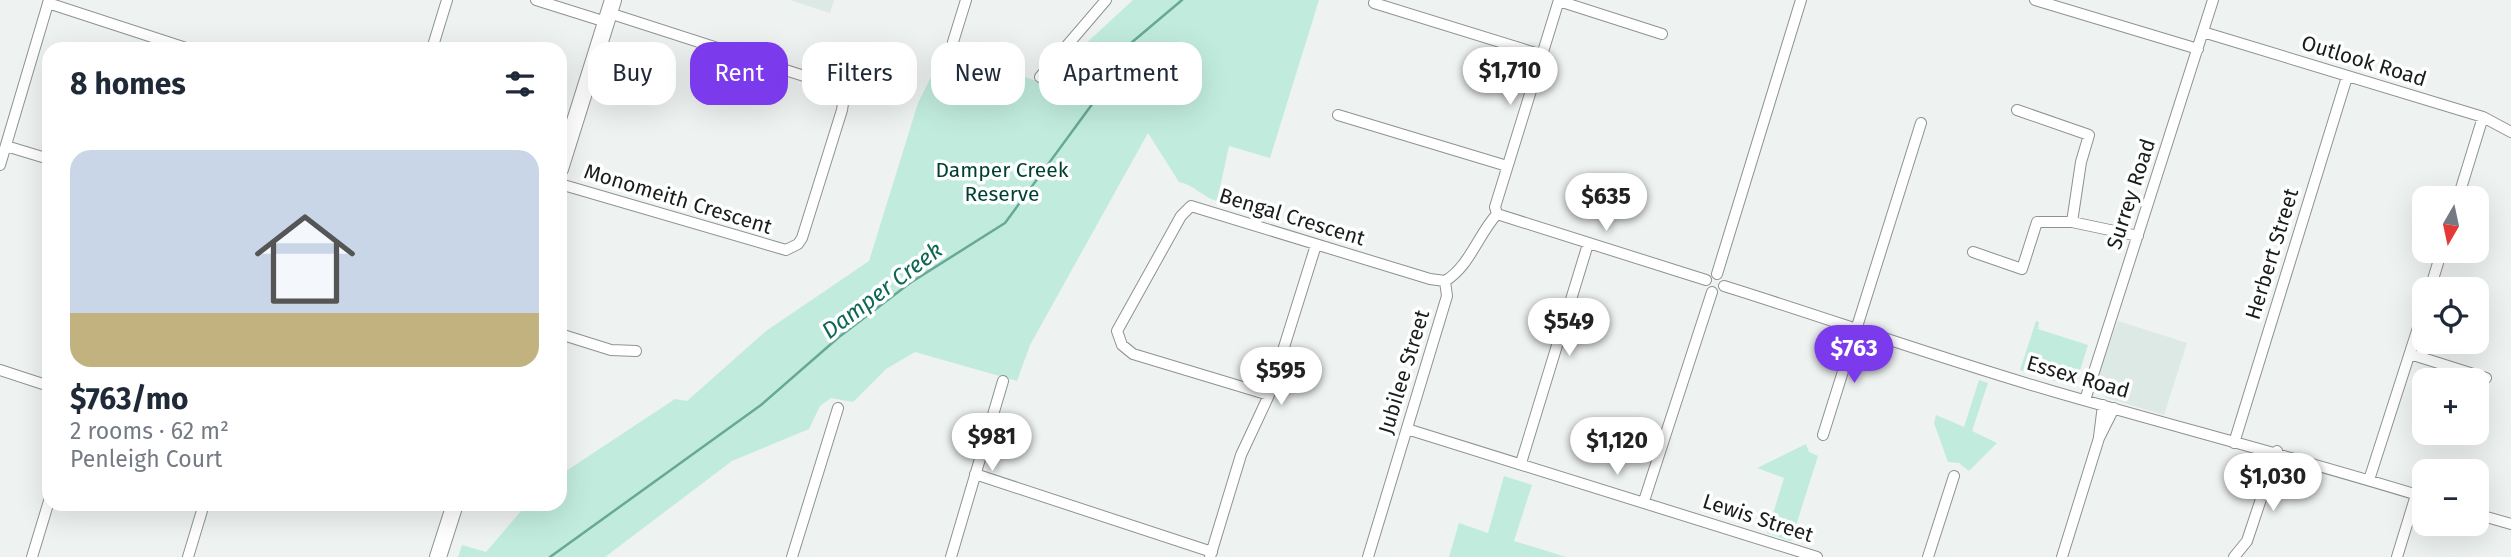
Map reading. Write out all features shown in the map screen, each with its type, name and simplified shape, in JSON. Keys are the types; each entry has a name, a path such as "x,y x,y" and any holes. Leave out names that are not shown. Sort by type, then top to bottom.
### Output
{"main road":[{"path":"567,146 609,11"},
{"path":"438,557 453,511"}],"street":[{"path":"434,42 447,0"},
{"name":"Monomeith Crescent","path":"536,0 609,11 699,42"},
{"path":"953,42 966,0"},
{"path":"1070,42 1106,0"},
{"path":"1717,274 1801,0"},
{"path":"2035,0 2198,49"},
{"name":"Surrey Road","path":"2085,400 2213,0"},
{"path":"0,165 49,1 168,42"},
{"path":"1497,215 1495,207 1559,1 1662,34"},
{"path":"1374,3 1542,55"},
{"name":"Outlook Road","path":"2203,32 2483,117 2511,132"},
{"name":"Monomeith Crescent","path":"567,186 778,249 786,250 798,244 844,97 832,85 788,71"},
{"name":"Herbert Street","path":"2234,443 2347,77"},
{"path":"2017,110 2089,135 2081,162 2072,222"},
{"path":"1338,115 1507,166"},
{"path":"2462,186 2483,117"},
{"path":"1823,435 1921,123"},
{"path":"6,146 42,157"},
{"name":"Bengal Crescent","path":"1269,395 1133,354 1122,345 1117,331 1181,216 1191,206 1444,281"},
{"path":"1497,215 1706,280"},
{"path":"1444,281 1458,273 1483,230 1497,215"},
{"path":"1973,252 2022,269 2037,222 2072,222 2138,236"},
{"path":"1521,463 1588,244"},
{"path":"975,474 1211,554 1241,455 1269,395 1316,245"},
{"path":"1717,274 1724,280 1724,286 1719,291 1712,292 1706,287 1706,280 1717,274"},
{"name":"Jubilee Street","path":"1368,557 1447,296 1444,281"},
{"name":"Essex Road","path":"1724,286 2085,400 2234,443 2277,451 2412,493"},
{"path":"1644,501 1712,292"},
{"path":"567,336 611,350 636,351"},
{"path":"2369,480 2412,348"},
{"path":"2410,354 2454,368"},
{"path":"0,370 42,384"},
{"path":"951,557 1003,381"},
{"path":"2099,438 2103,405"},
{"path":"792,557 838,408"},
{"path":"2062,557 2099,438 2114,408"},
{"name":"Lewis Street","path":"1407,429 1644,501 1788,552 1817,557"},
{"path":"2234,557 2247,541 2277,451"},
{"path":"1928,557 1954,476"},
{"path":"32,557 46,511"},
{"path":"188,557 202,511"},
{"path":"2397,557 2412,517"},
{"path":"2489,518 2511,524"}],"shaded area":[{"path":"790,0 834,0 830,13"},
{"path":"2118,321 2187,343 2164,415 2107,398 2097,389 2099,372"}],"green space":[{"name":"Damper Creek Reserve","path":"1133,0 1319,0 1270,158 1229,146 1217,201 1179,182 1148,133 1030,345 1017,381 915,352 886,369 853,402 831,398 820,406 809,429 732,461 605,557 458,557 462,545 486,552 521,511 567,511 567,470 675,399 687,401 766,331 869,261 918,103 931,77 931,105 1025,105 1025,77 1039,82 1039,105 1202,105 1202,42 1087,42"},
{"path":"2036,321 2039,322 2038,329 2088,345 2077,380 2068,385 2020,370"},
{"path":"1979,380 1988,383 1972,431 1997,443 1969,471 1959,463 1948,462 1934,423 1936,415 1964,427"},
{"path":"1806,444 1809,452 1818,456 1791,541 1767,533 1784,478 1757,468"},
{"path":"1504,476 1532,485 1514,541 1566,557 1449,557 1459,523 1488,533"}],"waterway":[{"name":"Damper Creek","path":"550,557 761,405 839,337 910,283 1005,223 1093,103 1118,54 1182,0"}]}
